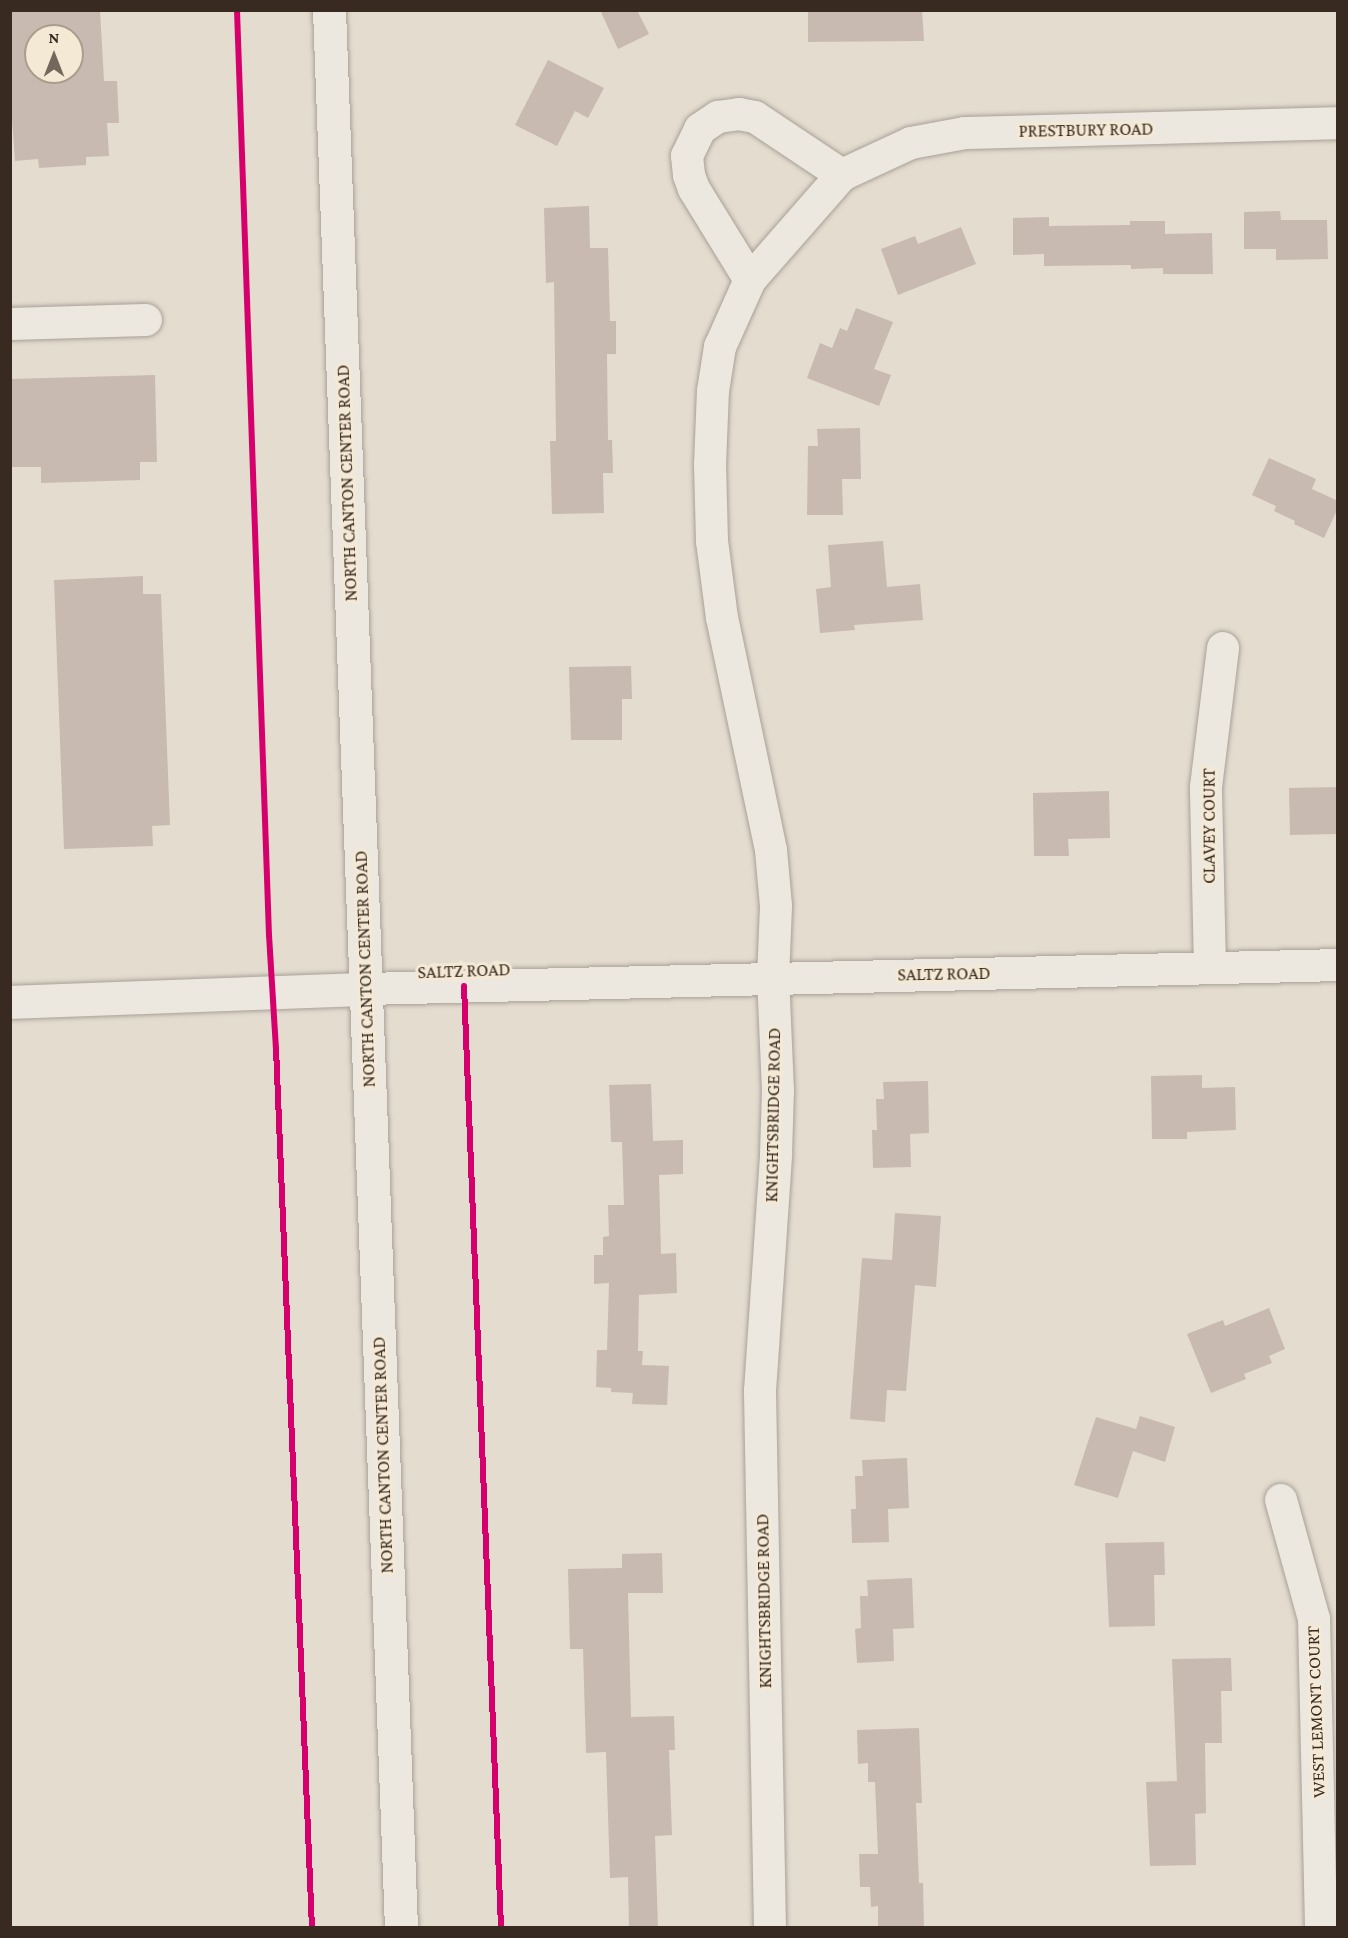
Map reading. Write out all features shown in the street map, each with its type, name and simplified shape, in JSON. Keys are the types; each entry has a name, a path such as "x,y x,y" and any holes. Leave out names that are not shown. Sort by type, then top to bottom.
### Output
{"main road":[{"name":"NORTH CANTON CENTER ROAD","path":"329,10 401,1928"},
{"name":"SALTZ ROAD","path":"10,1002 366,989"}],"street":[{"path":"750,280 694,189 689,175 687,156 700,129 718,117 739,114 755,117 842,175"},
{"name":"PRESTBURY ROAD","path":"750,280 842,175 911,142 965,133 1338,123"},
{"name":"KNIGHTSBRIDGE ROAD","path":"750,280 720,347 713,392 710,465 712,541 722,618 771,850 776,906 773,978 778,1091 776,1155 760,1391 770,1928"},
{"path":"10,324 146,320"},
{"name":"CLAVEY COURT","path":"1210,968 1206,786 1223,648"},
{"name":"SALTZ ROAD","path":"366,989 1338,965"},
{"name":"WEST LEMONT COURT","path":"1281,1500 1314,1619 1321,1928"}],"building":[{"path":"10,10 100,10 104,81 117,81 119,123 107,123 109,156 86,157 86,165 39,168 38,159 15,161 10,90"},
{"path":"600,10 637,10 649,34 618,49"},
{"path":"808,10 922,10 924,41 808,42"},
{"path":"548,60 604,88 588,118 575,111 557,146 515,125"},
{"path":"589,206 590,248 608,248 610,321 616,321 616,354 607,354 608,440 612,440 613,473 603,473 604,513 552,514 550,441 556,441 554,282 546,283 544,208"},
{"path":"1280,211 1281,220 1327,220 1328,259 1276,260 1276,249 1244,249 1244,212"},
{"path":"1049,217 1049,226 1130,225 1130,221 1165,221 1165,234 1212,233 1213,274 1163,274 1163,268 1131,269 1131,265 1044,266 1044,254 1013,255 1013,218"},
{"path":"961,227 976,264 898,295 881,249 915,236 918,244"},
{"path":"856,308 893,322 874,369 891,375 879,406 807,378 820,343 832,348 840,328 847,331"},
{"path":"155,375 157,462 140,462 140,480 41,483 41,467 10,467 10,379"},
{"path":"860,428 861,479 842,479 843,515 807,515 808,446 818,446 817,429"},
{"path":"1269,458 1316,479 1312,489 1338,501 1338,508 1324,538 1294,524 1295,521 1274,511 1276,506 1252,495"},
{"path":"883,541 887,587 920,584 923,620 854,625 855,630 820,633 816,589 831,587 828,545"},
{"path":"143,576 143,594 161,594 170,825 152,826 153,846 64,849 54,580"},
{"path":"631,666 632,699 622,699 622,740 571,740 569,667"},
{"path":"1338,787 1338,834 1290,835 1289,788"},
{"path":"1109,791 1110,838 1068,839 1069,856 1034,856 1033,793"},
{"path":"1202,1075 1202,1088 1235,1087 1236,1130 1187,1132 1187,1139 1152,1139 1151,1076"},
{"path":"928,1081 929,1133 910,1134 911,1167 873,1168 872,1130 877,1130 876,1099 884,1099 883,1082"},
{"path":"651,1084 653,1141 683,1140 683,1174 659,1175 661,1254 676,1253 677,1293 639,1295 638,1351 643,1351 642,1365 669,1366 667,1405 632,1404 633,1393 611,1392 611,1388 596,1387 597,1350 607,1350 609,1283 594,1284 594,1255 603,1255 603,1237 609,1236 608,1205 624,1205 622,1142 611,1142 609,1085"},
{"path":"895,1213 941,1216 936,1287 915,1285 906,1391 887,1390 885,1422 850,1419 862,1258 892,1260"},
{"path":"1269,1308 1285,1349 1269,1356 1272,1363 1244,1374 1246,1379 1211,1393 1187,1334 1223,1320 1225,1326"},
{"path":"1140,1416 1175,1427 1165,1462 1133,1451 1118,1498 1074,1485 1096,1417 1136,1429"},
{"path":"907,1458 909,1508 888,1509 889,1542 852,1543 851,1509 856,1509 855,1476 863,1476 862,1460"},
{"path":"1164,1542 1165,1575 1154,1575 1155,1626 1109,1627 1105,1543"},
{"path":"662,1553 663,1593 628,1593 631,1717 674,1716 675,1750 669,1750 672,1835 655,1836 658,1928 629,1928 628,1877 610,1878 606,1752 586,1753 583,1649 570,1649 568,1569 622,1568 622,1554"},
{"path":"912,1578 914,1628 893,1629 894,1661 857,1663 855,1629 861,1628 860,1596 868,1596 867,1580"},
{"path":"1231,1658 1232,1691 1221,1691 1222,1743 1205,1743 1206,1813 1195,1814 1196,1865 1150,1866 1146,1782 1177,1781 1172,1659"},
{"path":"919,1728 922,1803 916,1803 919,1883 923,1883 924,1928 878,1928 878,1906 871,1907 870,1887 860,1887 859,1854 878,1854 875,1782 868,1782 868,1763 858,1764 857,1730"}],"cycle path":[{"path":"237,10 269,935 276,1048 312,1928"},
{"path":"464,986 501,1928"}]}
